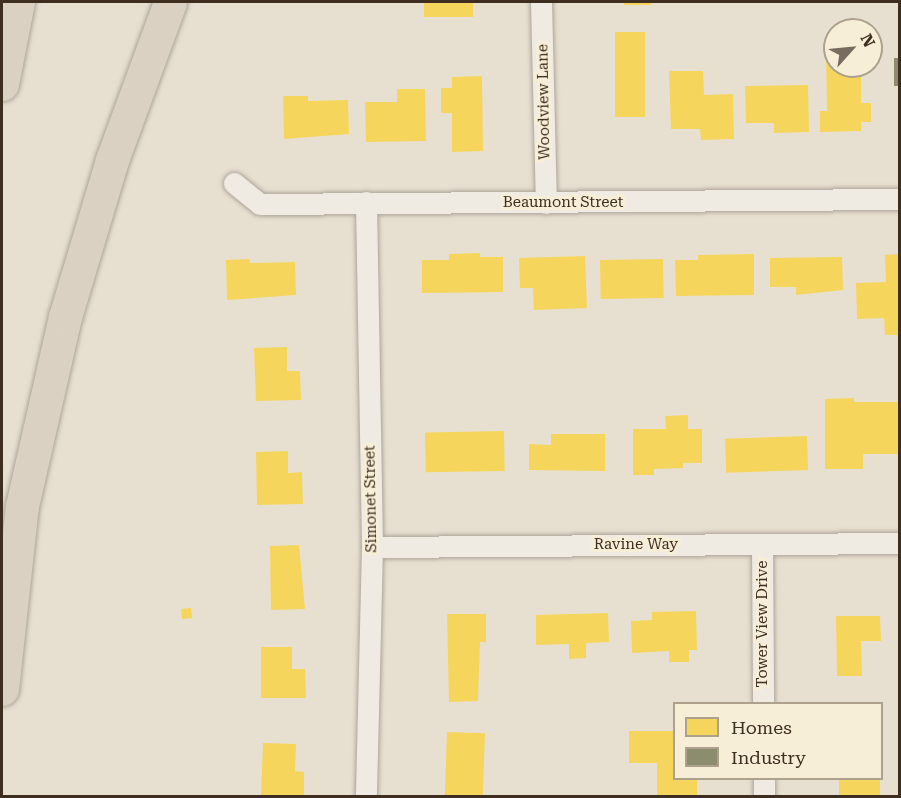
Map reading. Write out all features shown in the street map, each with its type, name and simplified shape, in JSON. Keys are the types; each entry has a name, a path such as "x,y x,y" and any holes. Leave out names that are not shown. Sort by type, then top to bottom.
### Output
{"highway":[{"path":"2,84 18,2"},
{"path":"2,689 22,506 65,317 112,160 170,2"}],"street":[{"name":"Woodview Lane","path":"541,2 546,203"},
{"name":"Beaumont Street","path":"234,183 260,204 900,199"},
{"name":"Simonet Street","path":"366,202 372,547 366,796"},
{"name":"Ravine Way","path":"372,547 900,543"},
{"name":"Tower View Drive","path":"762,544 763,702"},
{"path":"764,780 764,796"}],"building: Homes":[{"path":"424,2 473,2 473,17 424,17"},
{"path":"624,2 651,2 651,5 624,5"},
{"path":"615,32 645,32 645,117 615,117"},
{"path":"669,71 703,71 704,95 733,94 734,139 701,140 700,129 671,129"},
{"path":"482,76 483,151 452,152 452,113 441,113 441,88 452,88 452,77"},
{"path":"826,78 861,78 861,103 871,103 871,122 861,122 861,131 820,132 820,111 827,111"},
{"path":"808,85 809,132 774,133 774,123 746,123 745,86"},
{"path":"397,89 425,89 426,141 366,142 365,102 397,102"},
{"path":"283,96 308,96 308,101 348,100 349,134 284,139"},
{"path":"480,253 480,257 503,257 503,292 422,293 422,260 449,260 449,254"},
{"path":"754,254 754,295 676,296 675,260 698,260 698,255"},
{"path":"900,254 900,335 885,335 884,318 857,319 856,283 886,282 885,255"},
{"path":"585,256 587,308 534,310 533,288 520,288 519,258"},
{"path":"842,257 843,290 796,295 796,287 770,287 770,258"},
{"path":"249,259 250,263 295,262 296,295 227,300 226,260"},
{"path":"663,259 664,298 601,299 600,260"},
{"path":"287,347 287,371 300,371 301,400 256,401 254,348"},
{"path":"854,398 854,402 900,402 900,454 863,454 863,469 825,469 825,399"},
{"path":"688,415 688,429 702,429 702,463 683,463 683,468 654,469 654,475 633,475 633,429 666,429 665,416"},
{"path":"504,431 505,471 426,472 425,432"},
{"path":"551,434 605,434 605,471 529,470 529,444 551,445"},
{"path":"807,436 808,470 726,473 725,439"},
{"path":"288,451 288,473 302,472 303,504 257,505 256,452"},
{"path":"299,545 305,609 271,610 270,546"},
{"path":"191,608 192,618 182,619 181,609"},
{"path":"696,611 697,650 689,650 689,662 669,662 669,651 632,653 631,621 652,620 652,612"},
{"path":"608,613 609,642 586,643 586,658 569,659 569,644 536,645 536,615"},
{"path":"447,614 486,614 486,642 480,642 478,701 449,702"},
{"path":"836,616 880,616 881,641 861,641 862,676 837,676"},
{"path":"261,647 292,647 292,669 305,669 306,698 261,698"},
{"path":"629,731 673,731 673,780 697,780 697,796 657,796 657,763 629,763"},
{"path":"447,732 485,733 483,796 445,796"},
{"path":"263,743 296,744 295,771 304,772 304,796 261,796"},
{"path":"839,780 880,780 880,796 839,796"}],"building: Industry":[{"path":"894,58 900,58 900,86 894,86"}]}
